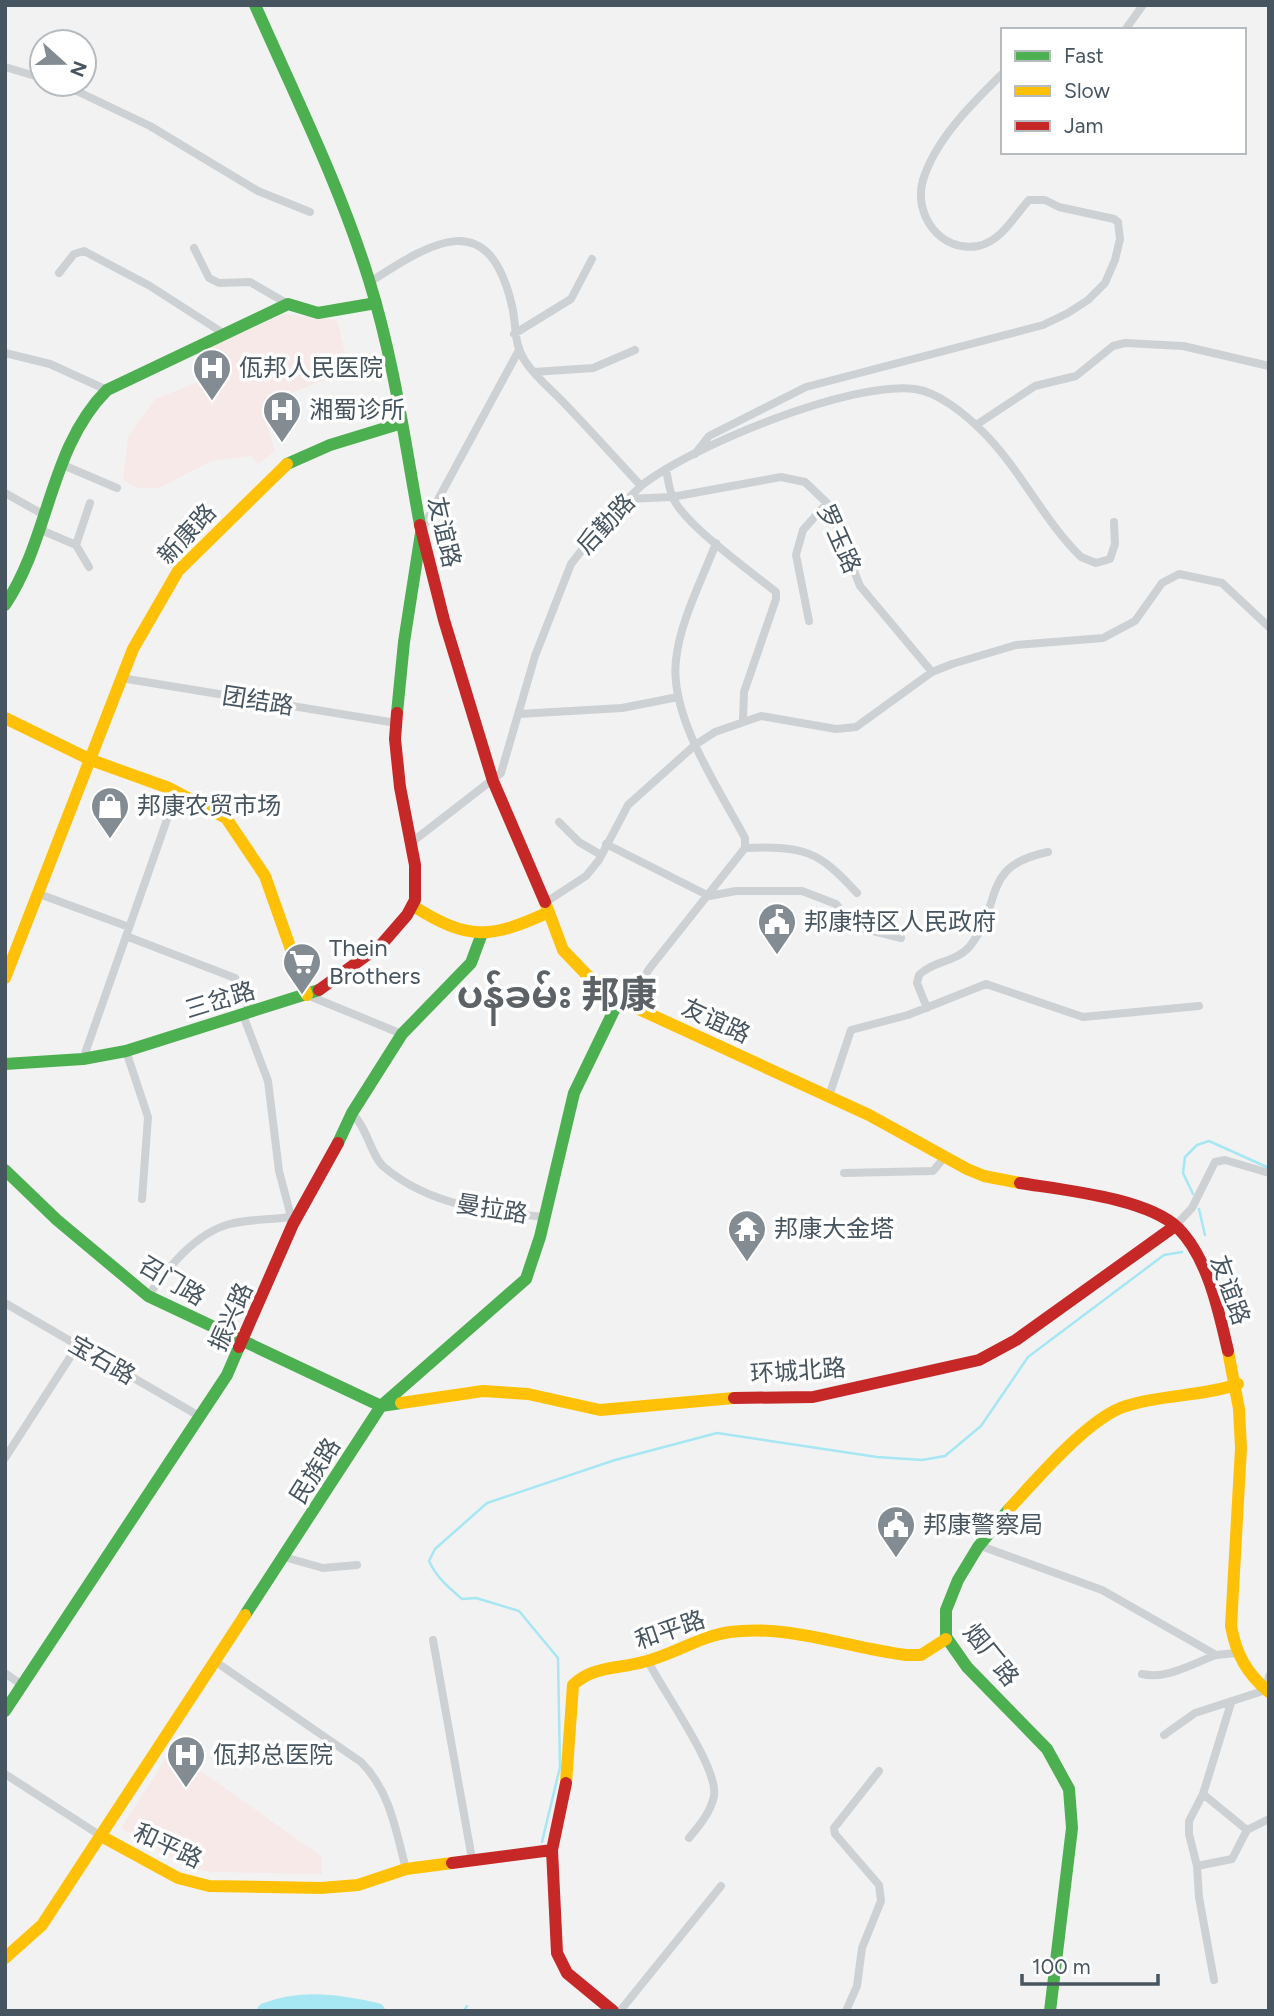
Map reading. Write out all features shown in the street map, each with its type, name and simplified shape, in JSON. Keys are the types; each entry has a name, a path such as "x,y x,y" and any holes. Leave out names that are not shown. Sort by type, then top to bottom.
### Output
{"main road":[{"name":"友谊路","path":"255,5 350,222 370,282 402,423 421,533 493,781 547,907 558,941 572,961 624,1002 829,1096 944,1158 984,1176 1116,1203 1161,1218 1175,1226 1202,1270 1220,1317 1238,1384 1243,1471 1230,1614 1231,1635 1236,1653 1248,1673 1267,1691"},
{"path":"5,605 26,569 88,409 107,390 223,332 288,304 318,313 376,303"},
{"name":"新康路","path":"5,978 121,678 144,625 178,571 257,490 288,463 330,444 402,423"},
{"path":"421,533 396,723 396,758 415,865 414,906 444,926 481,936 508,931 547,907"},
{"path":"5,718 91,760 177,791 226,818 265,876 307,995"},
{"name":"三岔路","path":"5,1064 83,1059 125,1051 323,989 381,945 414,906"},
{"name":"振兴路","path":"5,1711 227,1375 243,1343 292,1220 328,1165 352,1113 402,1034 471,963 481,936"},
{"name":"民族路","path":"5,1958 42,1925 382,1406 526,1279 538,1251 558,1148 578,1077 624,1002"},
{"name":"召门路","path":"5,1170 57,1220 148,1296 243,1343 382,1406"},
{"name":"环城北路","path":"382,1406 483,1391 528,1394 600,1410 715,1398 813,1396 963,1365 984,1359 1014,1344 1060,1306 1175,1226"},
{"name":"烟厂路","path":"1050,2011 1070,1841 1069,1789 1050,1751 993,1694 946,1639 945,1625 951,1597 965,1562 978,1545 1013,1506 1110,1412 1131,1404 1205,1396 1238,1384"},
{"name":"和平路","path":"613,2011 567,1973 557,1953 552,1850 567,1776 573,1685 582,1675 593,1670 648,1661 727,1632 758,1631 906,1655 920,1655 946,1639"},
{"name":"和平路","path":"101,1836 178,1878 209,1886 320,1888 358,1885 406,1870 552,1850"}],"street":[{"path":"1126,28 1143,5"},
{"path":"5,67 28,74"},
{"path":"695,454 709,436 806,387 1043,326 1087,300 1105,283 1120,239 1118,222 1114,219 1059,207 1045,200 1029,201 1006,229 978,246 953,243 940,235 925,219 920,197 923,181 940,142 1001,74"},
{"path":"91,98 150,126 258,191 310,212"},
{"name":"后勤路","path":"370,282 426,250 468,240 488,251 498,262 513,309 514,334 519,350 534,372 641,486 603,523 571,564 535,656 505,767 493,781 412,842"},
{"path":"194,247 209,278 219,283 250,282 288,304"},
{"path":"59,273 74,254 84,251 150,286 223,332"},
{"path":"514,334 570,299 592,259"},
{"path":"975,425 1035,386 1076,376 1113,346 1125,343 1183,346 1269,366"},
{"path":"421,533 519,350"},
{"path":"534,372 593,368 635,350"},
{"path":"5,353 50,364 107,390"},
{"path":"641,486 695,454 811,405 901,388 926,392 975,425 993,444 1081,557 1096,563 1110,559 1115,544 1114,522"},
{"path":"64,466 117,488"},
{"path":"666,469 672,497 681,511 776,592 777,596 744,692 743,720"},
{"name":"罗玉路","path":"627,499 672,497 781,477 805,482 827,503 860,586 932,672"},
{"path":"5,493 46,516"},
{"path":"76,545 90,503"},
{"path":"809,621 796,555 803,530 827,503"},
{"path":"41,530 76,545 89,567"},
{"path":"624,1002 745,848 745,838 695,745 678,697 675,664 678,645 716,543"},
{"path":"547,907 586,876 601,855 628,805 695,745 743,720 761,716 836,729 856,727 932,672 1016,645 1103,639 1135,621 1162,583 1179,574 1222,583 1269,627"},
{"name":"团结路","path":"121,678 396,723"},
{"path":"519,714 622,708 678,697"},
{"path":"83,1059 177,791"},
{"path":"559,822 579,842 601,855"},
{"path":"606,844 709,896 736,891 802,891 836,904 848,920 861,928 901,938"},
{"path":"745,848 775,847 803,851 830,863 857,893"},
{"path":"928,1008 917,984 919,975 960,956 971,946 1002,873 1029,856 1048,852"},
{"path":"39,894 129,927"},
{"path":"126,936 235,978 242,986 246,1014 268,1081 279,1171 292,1220 226,1225 204,1237 170,1265 148,1296"},
{"path":"829,1096 851,1030 928,1008 986,984 1083,1017 1199,1006"},
{"path":"307,995 402,1034"},
{"path":"125,1051 148,1117 142,1199"},
{"name":"曼拉路","path":"352,1113 363,1124 382,1166 414,1185 449,1203 484,1211 546,1217"},
{"path":"844,1173 933,1171 944,1158"},
{"path":"1175,1226 1192,1208 1215,1162 1226,1160 1269,1173"},
{"name":"宝石路","path":"5,1303 200,1416"},
{"path":"5,1458 78,1345"},
{"path":"978,1545 1102,1590 1216,1655"},
{"path":"284,1558 323,1568 357,1565"},
{"path":"433,1640 472,1859"},
{"path":"1142,1674 1164,1674 1216,1655 1236,1653"},
{"path":"648,1661 691,1733 713,1782 714,1799 689,1838"},
{"path":"216,1662 361,1762 375,1775 389,1807 406,1870"},
{"path":"5,1674 22,1685"},
{"path":"1164,1735 1195,1713 1267,1691 1269,1675"},
{"path":"1214,1980 1189,1821 1203,1794 1231,1703"},
{"path":"846,2011 857,1986 862,1948 881,1895 877,1881 835,1834 834,1828 879,1771"},
{"path":"5,1774 101,1836"},
{"path":"1203,1794 1247,1830"},
{"path":"1197,1866 1233,1859 1247,1830 1269,1819"},
{"path":"620,2011 721,1886"}],"shaded area":[{"name":"佤邦人民医院","path":"285,314 337,320 349,370 265,404 264,418 275,451 258,464 251,456 211,461 159,488 137,488 123,480 128,437 155,399 218,374 206,348"},
{"name":"佤邦总医院","path":"171,1750 321,1856 322,1874 209,1872 189,1867 121,1828"}],"waterway":[{"path":"1193,1194 1183,1173 1185,1157 1197,1145 1209,1141 1269,1168"},
{"path":"1199,1209 1205,1235"},
{"path":"542,1842 560,1767 558,1658 519,1611 476,1598 462,1599 432,1567 429,1561 435,1549 487,1503 615,1460 717,1433 877,1457 922,1460 945,1456 981,1426 1028,1357 1164,1255 1182,1252"},
{"path":"265,2011 307,2002 349,2005 377,2011"},
{"path":"464,2011 467,2006"}],"traffic: fast":[{"path":"255,5 331,176 369,280 392,371 420,525"},
{"path":"5,605 32,551 73,439 88,413 107,390 288,304 318,313 376,303"},
{"path":"287,464 330,445 402,423"},
{"path":"397,713 404,642 421,533"},
{"path":"338,1143 352,1113 402,1034 471,963 481,936"},
{"path":"5,1064 83,1059 126,1051 319,990"},
{"path":"245,1615 381,1406 526,1279 540,1237 574,1093 619,1000"},
{"path":"5,1170 57,1220 148,1296 381,1406 401,1403"},
{"path":"5,1711 227,1375 239,1347"},
{"path":"1009,1509 978,1547 958,1580 946,1610 946,1637 967,1667 1047,1749 1069,1789 1072,1828 1050,2011"}],"traffic: slow":[{"path":"5,978 133,649 178,571 287,464"},
{"path":"5,718 91,760 169,788 226,818 265,876 307,995"},
{"path":"545,902 563,950 587,975 619,1000 869,1115 967,1169 984,1176 1020,1183"},
{"path":"413,906 450,925 480,932 511,927 549,912"},
{"path":"1228,1351 1239,1409 1241,1448 1231,1626 1244,1663 1254,1678 1269,1692"},
{"path":"1009,1509 1064,1451 1111,1412 1140,1402 1238,1384"},
{"path":"401,1403 483,1391 528,1394 600,1410 734,1398"},
{"path":"5,1958 42,1925 245,1615"},
{"path":"566,1783 573,1685 589,1674 654,1659 708,1637 730,1632 774,1631 906,1655 921,1655 946,1639"},
{"path":"101,1836 178,1878 209,1886 321,1888 358,1885 406,1869 452,1863"}],"traffic: jam":[{"path":"420,525 444,620 493,781 545,902"},
{"path":"319,990 381,945 407,915 415,900 415,865 400,787 395,739 397,713"},
{"path":"239,1347 293,1224 338,1143"},
{"path":"1020,1183 1126,1202 1146,1209 1178,1228 1205,1270 1228,1351"},
{"path":"734,1398 813,1397 979,1360 1016,1340 1175,1226"},
{"path":"566,1783 552,1850 557,1953 567,1973 613,2011"},
{"path":"452,1863 552,1850"}],"place":[{"name":"佤邦人民医院","path":"212,402"},
{"name":"湘蜀诊所","path":"282,444"},
{"name":"邦康农贸市场","path":"110,840"},
{"name":"邦康特区人民政府","path":"777,956"},
{"name":"Thein Brothers","path":"302,996"},
{"name":"邦康大金塔","path":"747,1263"},
{"name":"邦康警察局","path":"896,1559"},
{"name":"佤邦总医院","path":"186,1789"}],"district":[{"name":"ပန်ခမ်း 邦康","path":"557,995"}]}
